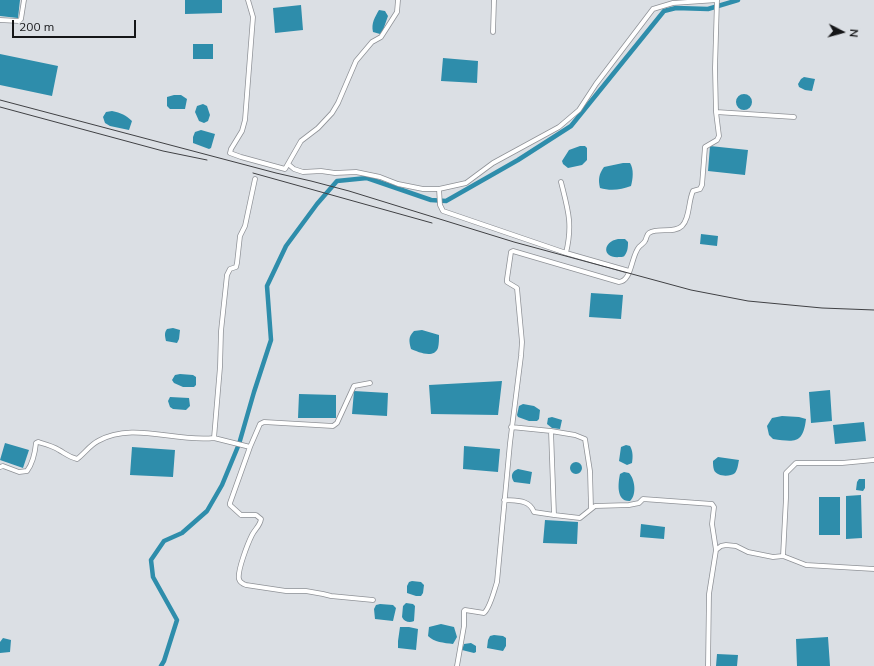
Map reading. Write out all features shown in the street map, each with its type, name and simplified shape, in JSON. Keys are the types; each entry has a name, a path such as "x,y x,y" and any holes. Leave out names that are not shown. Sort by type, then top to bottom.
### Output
{"street":[{"path":"0,20 19,21 21,19 24,0"},
{"path":"248,0 253,17 245,120 242,131 230,153 285,168 301,142 318,128 332,113 338,103 356,61 372,42 381,36 397,12 398,0"},
{"path":"493,32 494,0"},
{"path":"288,164 294,169 303,172 321,171 335,174 356,172 380,177 398,184 423,189 439,189 466,183 493,162 559,127 579,110 596,84 653,8 673,3 717,1 715,68 716,112 719,136 717,140 706,147 702,186 700,189 693,191 691,195 683,225 679,228 649,233 645,241 635,253 625,280 619,282 513,250 510,252 507,282 517,288 522,342 511,427 497,582 490,606 484,613 464,611 464,626 457,666"},
{"path":"716,112 794,117"},
{"path":"214,438 220,367 221,331 227,275 230,269 236,267 240,236 245,226 255,179"},
{"path":"561,182 570,215 570,236 566,253"},
{"path":"439,189 440,205 443,211 566,253 629,271"},
{"path":"370,383 354,386 337,423 333,426 264,422 260,424 249,446 230,505 241,515 256,515 261,518 258,527 252,534 242,561 239,573 239,579 242,583 246,585 286,591 306,591 331,596 373,600"},
{"path":"511,427 551,431 575,435 585,439 590,471 592,508"},
{"path":"551,431 554,515"},
{"path":"0,467 3,466 19,472 27,471 36,450 36,443 38,442 52,446 61,450 69,457 77,459 96,442 113,436 143,433 180,437 214,438 249,446"},
{"path":"782,556 786,498 786,473 796,463 842,463 874,460"},
{"path":"504,500 527,502 532,507 534,512 580,518 595,506 635,504 643,499 712,504 714,506 712,524 716,550 709,594 708,666"},
{"path":"716,550 721,546 736,546 748,552 766,556 782,556 806,565 874,569"}],"water":[{"path":"0,0 20,0 18,18 0,16"},
{"path":"185,0 222,0 222,13 185,14"},
{"path":"301,5 303,30 275,33 273,8"},
{"path":"379,10 385,11 388,16 382,33 380,34 373,32 374,20"},
{"path":"193,44 213,44 213,59 193,59"},
{"path":"0,54 58,66 52,96 0,85"},
{"path":"443,58 478,61 477,83 441,81"},
{"path":"804,77 815,79 812,91 799,87 798,84"},
{"path":"744,94 750,96 752,102 750,108 744,110 738,108 736,102 738,96"},
{"path":"181,95 187,99 185,109 170,109 167,106 167,97"},
{"path":"203,104 207,106 210,115 208,121 204,123 199,121 195,112 197,106"},
{"path":"112,111 123,114 132,121 129,130 110,126 105,123 103,117 106,112"},
{"path":"201,130 215,134 211,148 209,149 193,143 195,132"},
{"path":"580,146 585,146 587,148 587,160 582,165 568,168 562,161 569,150"},
{"path":"710,146 748,150 745,175 708,171"},
{"path":"630,163 631,165 633,174 631,186 616,190 600,188 599,177 604,167"},
{"path":"701,234 718,236 717,246 700,244"},
{"path":"618,239 625,239 628,242 627,252 623,257 614,257 607,253 606,250 609,243"},
{"path":"591,293 623,295 621,319 589,317"},
{"path":"173,328 180,330 177,343 166,341 166,330"},
{"path":"422,330 439,335 438,348 433,353 426,354 411,349 409,341 411,335 414,331"},
{"path":"175,375 193,375 196,377 196,385 194,387 183,387 174,383 172,380"},
{"path":"502,381 498,415 431,414 429,385"},
{"path":"830,390 832,421 811,423 809,392"},
{"path":"354,391 388,393 387,416 352,414"},
{"path":"299,394 336,395 336,418 298,418"},
{"path":"170,397 189,398 190,406 186,410 173,409 170,407 168,401"},
{"path":"523,404 534,406 540,410 539,419 537,421 529,421 518,417 519,406"},
{"path":"782,416 806,419 803,433 797,440 787,441 773,439 769,435 767,426 772,418"},
{"path":"552,417 562,420 560,429 552,428 547,424 548,418"},
{"path":"864,422 866,441 835,444 833,425"},
{"path":"5,443 29,450 23,468 0,460"},
{"path":"626,445 630,446 632,450 632,463 627,465 619,461 621,447"},
{"path":"464,446 500,449 498,472 463,469"},
{"path":"132,447 175,450 173,477 130,475"},
{"path":"718,457 739,460 735,473 724,476 718,474 714,469 713,461"},
{"path":"578,462 581,463 581,473 574,474 571,473 570,466 571,463"},
{"path":"518,469 532,472 530,484 514,482 512,474"},
{"path":"624,472 629,473 634,483 634,495 630,501 622,498 619,491 620,474"},
{"path":"859,479 865,479 865,488 863,491 856,490"},
{"path":"861,495 862,538 846,539 846,496"},
{"path":"819,497 840,497 840,535 819,535"},
{"path":"545,520 578,522 577,544 543,543"},
{"path":"641,524 665,527 664,539 640,537"},
{"path":"409,582 421,582 424,585 421,596 407,593 407,586"},
{"path":"406,603 413,604 415,606 414,621 407,622 402,617 403,606"},
{"path":"376,605 393,605 396,608 393,621 375,619 374,609"},
{"path":"441,624 454,627 457,637 453,644 436,641 428,636 429,627"},
{"path":"400,627 418,629 416,650 398,648"},
{"path":"490,636 503,636 506,638 506,646 503,651 487,648"},
{"path":"828,637 830,666 797,666 796,639"},
{"path":"3,638 11,640 10,652 0,653 0,642"},
{"path":"471,643 476,646 476,652 474,653 462,650 464,644"},
{"path":"717,654 738,655 737,666 716,666"}],"waterway":[{"path":"161,666 177,620 153,577 151,560 164,541 182,533 207,511 222,485 239,444 271,340 267,286 286,246 317,204 337,181 367,178 431,200 446,201 518,160 571,126 664,11 676,8 708,9 738,0"}],"railway":[{"path":"0,100 349,191 514,242 691,290 748,301 822,308 874,310"},
{"path":"0,107 163,151 207,160"},
{"path":"253,173 432,223"}]}
